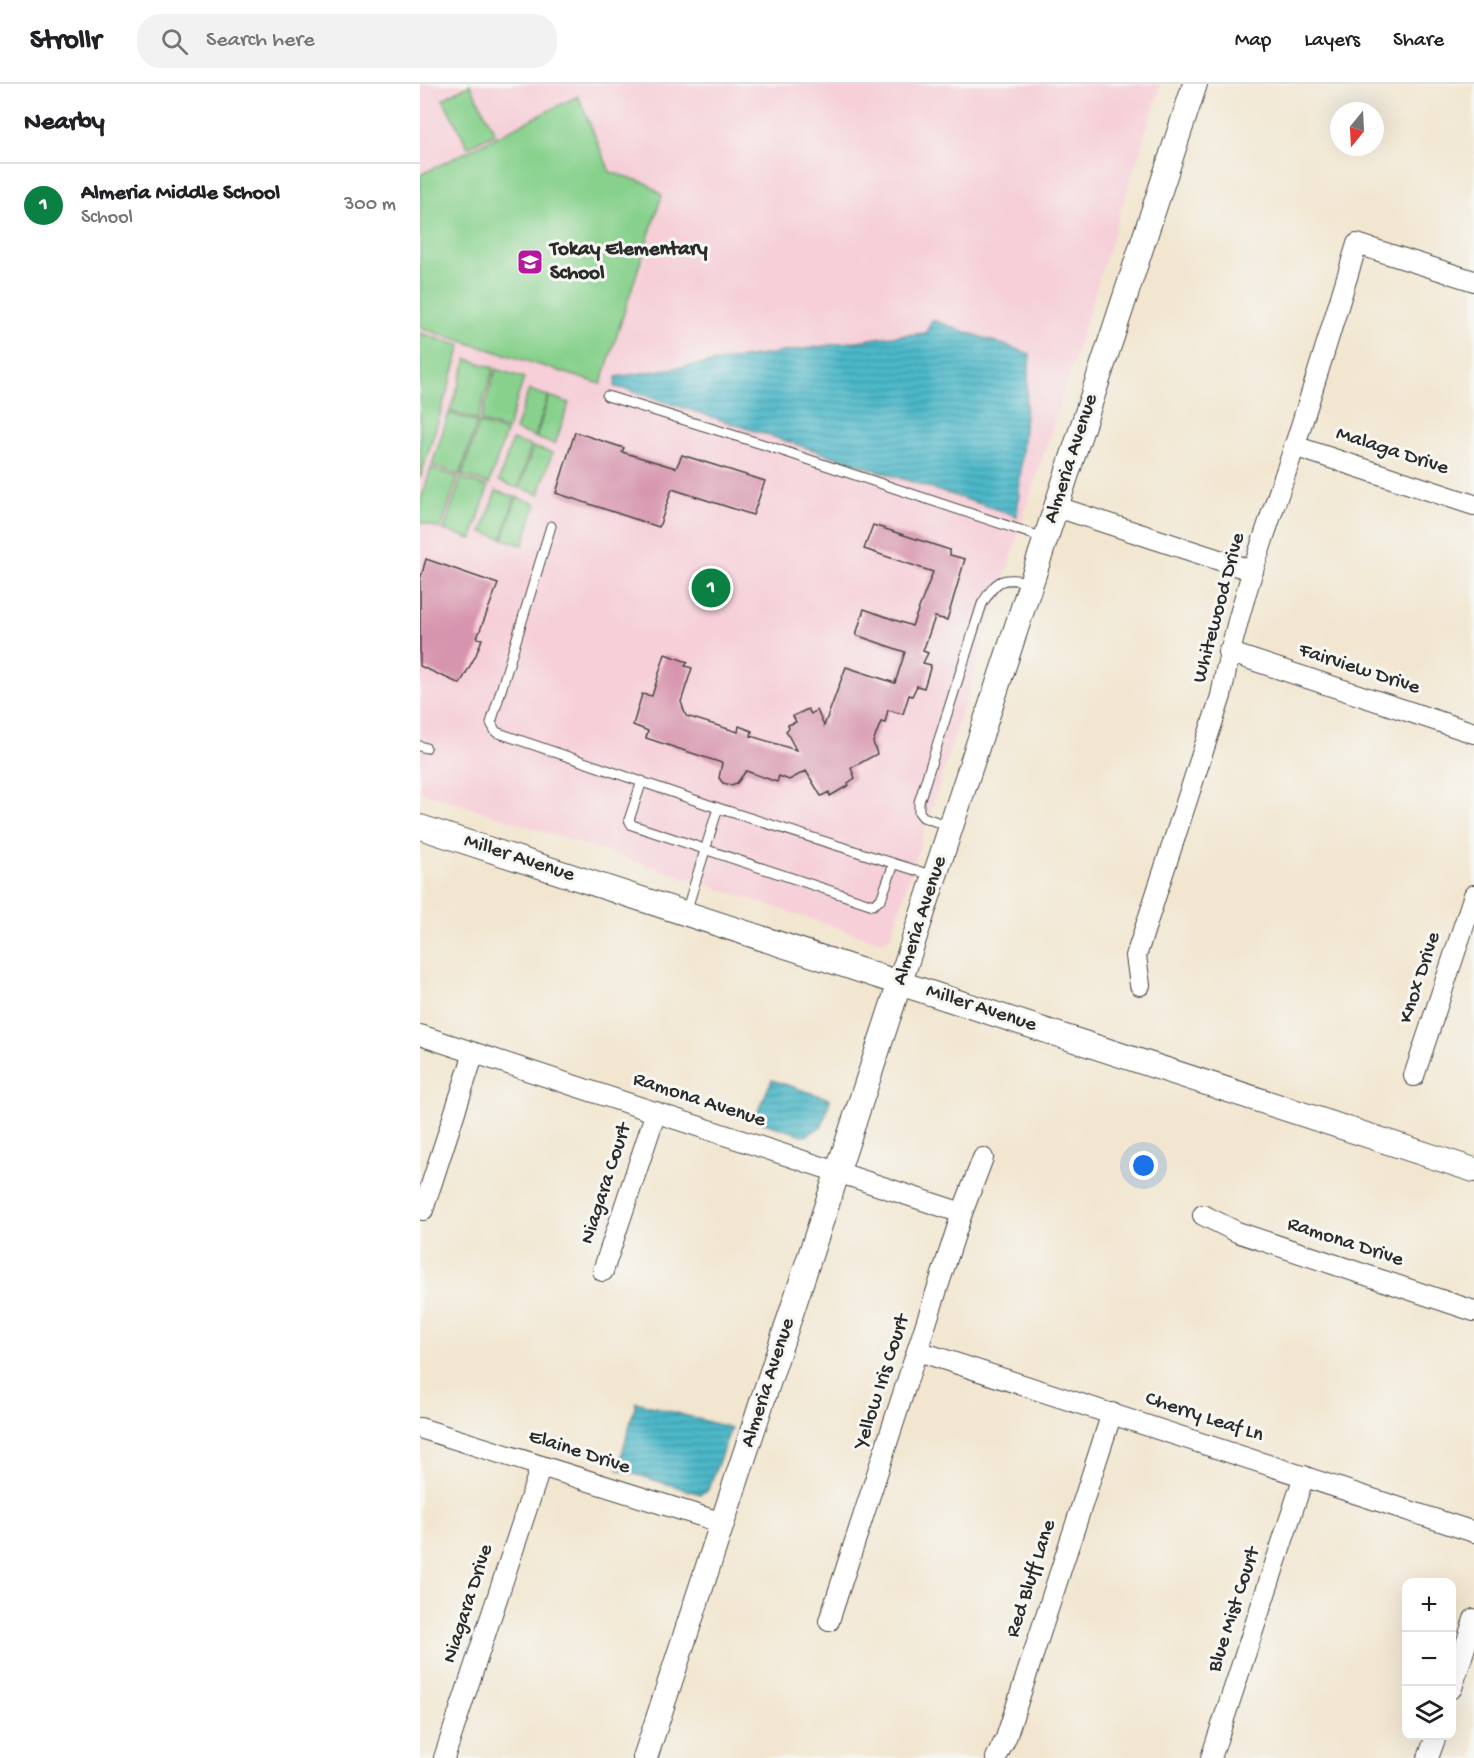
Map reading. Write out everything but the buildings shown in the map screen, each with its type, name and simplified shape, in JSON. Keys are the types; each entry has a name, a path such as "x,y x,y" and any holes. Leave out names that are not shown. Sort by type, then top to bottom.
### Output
{"street":[{"name":"Almeria Avenue","path":"645,1758 1194,84"},
{"name":"Whitewood Drive","path":"1140,984 1136,956 1221,696 1228,652 1357,244 1474,280"},
{"name":"Malaga Drive","path":"1294,446 1474,505"},
{"path":"1057,507 1253,572"},
{"name":"Fairview Drive","path":"1228,652 1474,733"},
{"name":"Miller Avenue","path":"420,827 1474,1170"},
{"name":"Knox Drive","path":"1414,1076 1474,895"},
{"name":"Ramona Avenue","path":"420,1035 962,1213"},
{"path":"423,1210 474,1053"},
{"name":"Niagara Court","path":"603,1271 656,1112"},
{"name":"Yellow Iris Court","path":"830,1621 962,1213 983,1158"},
{"name":"Ramona Drive","path":"1203,1215 1237,1232 1474,1311"},
{"name":"Cherry Leaf Ln","path":"918,1351 1474,1532"},
{"name":"Red Bluff Lane","path":"996,1758 1006,1738 1112,1413"},
{"name":"Elaine Drive","path":"420,1428 723,1523"},
{"name":"Niagara Drive","path":"444,1758 540,1466"},
{"name":"Blue Mist Court","path":"1212,1758 1304,1476"},
{"path":"1453,1686 1474,1619"},
{"path":"1428,1758 1435,1740"}],"lane":[{"path":"607,396 765,445 1046,538"},
{"path":"551,526 491,723 496,732 718,808 934,876"},
{"path":"952,827 923,817 919,812 919,802 982,604 1000,580 1010,578 1031,582"},
{"path":"642,781 629,820 632,825 873,904 881,899 894,864"},
{"path":"686,914 718,808"}],"shaded area":[{"path":"420,84 1161,84 891,936 881,942 420,791","holes":["661,202 602,385 660,203"]}],"green space":[{"path":"470,84 495,133 468,147 443,99"},
{"name":"Tokay Elementary School","path":"578,96 610,172 646,183 662,195 601,384 420,328 420,175"},
{"path":"420,333 461,346 420,479"},
{"path":"467,359 494,368 477,420 450,411"},
{"path":"496,369 524,378 507,430 480,421"},
{"path":"529,390 548,396 535,437 515,430"},
{"path":"549,396 569,403 555,444 536,438"},
{"path":"449,413 477,422 460,475 432,465"},
{"path":"479,423 506,432 489,484 462,475"},
{"path":"512,440 531,446 518,488 499,481"},
{"path":"533,447 552,453 539,494 520,488"},
{"path":"431,468 458,477 441,529 420,522 420,502"},
{"path":"461,478 488,487 472,539 444,530"},
{"path":"496,491 515,497 502,538 482,532"},
{"path":"517,497 536,504 523,545 503,539"}],"water":[{"path":"932,320 1030,354 1017,516 615,387 616,377 884,337 926,333"},
{"path":"772,1080 830,1099 822,1126 806,1136 754,1120"},
{"path":"636,1402 731,1428 708,1490 700,1494 618,1469"}],"place":[{"name":"Tokay Elementary School","path":"530,262"},
{"name":"Almeria Middle School","path":"711,588"}]}
